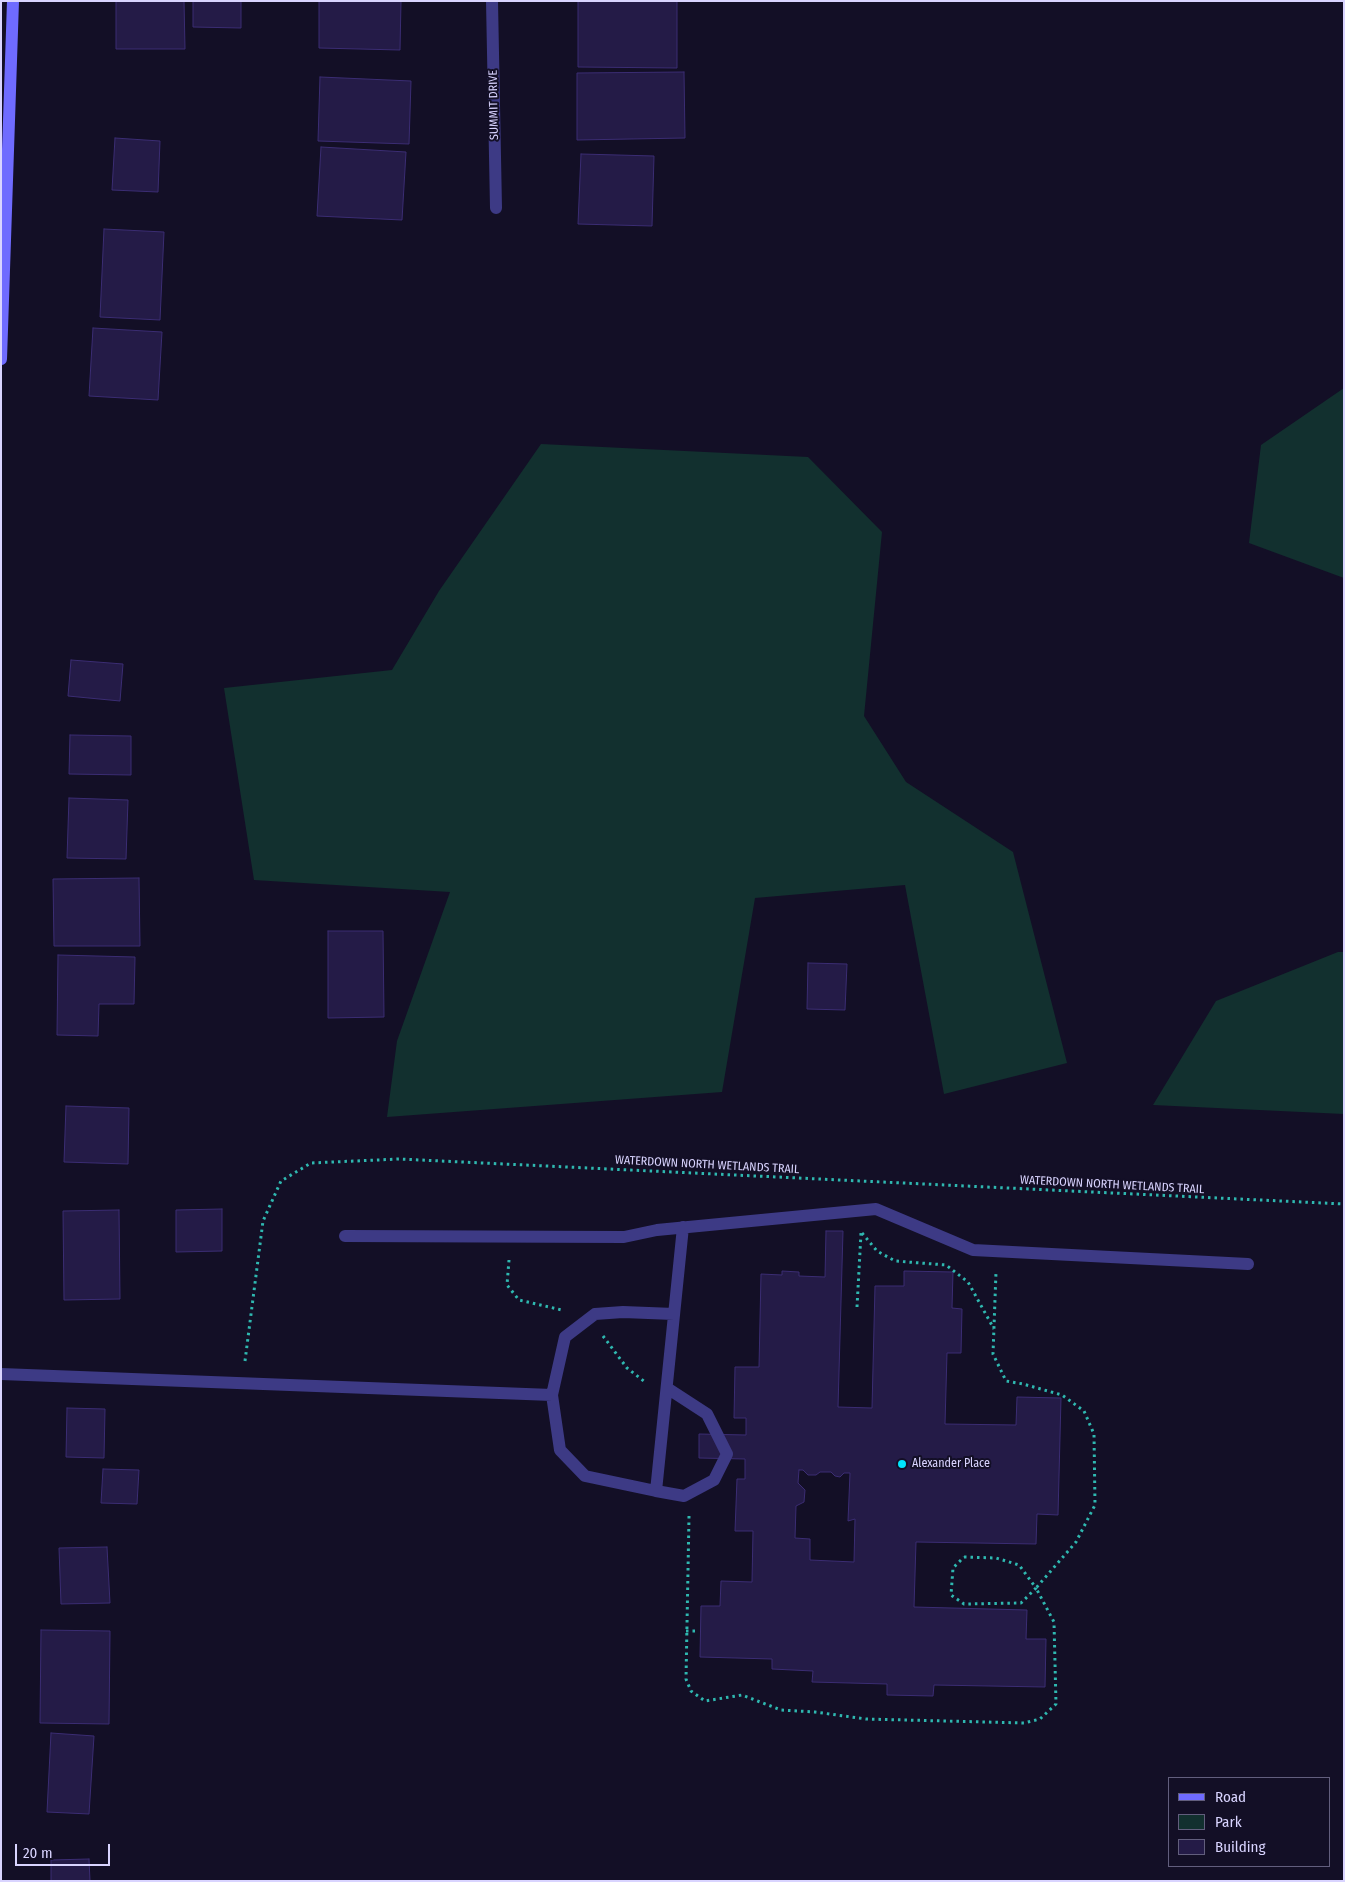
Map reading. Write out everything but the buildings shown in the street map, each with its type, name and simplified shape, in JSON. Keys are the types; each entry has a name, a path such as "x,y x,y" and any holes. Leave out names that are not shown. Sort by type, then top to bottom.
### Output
{"main road":[{"path":"1,360 13,1"}],"street":[{"name":"SUMMIT DRIVE","path":"492,1 496,208"},
{"path":"345,1236 624,1237 683,1227 876,1208 973,1250 1248,1264"},
{"path":"656,1491 683,1227"},
{"path":"667,1388 707,1414 727,1454 714,1480 684,1496 656,1491 586,1476 560,1450 552,1395 565,1337 595,1314 623,1312 674,1314"},
{"path":"1,1374 552,1395"}],"path":[{"name":"WATERDOWN NORTH WETLANDS TRAIL","path":"242,1382 263,1220 281,1181 311,1163 399,1159 1344,1204"},
{"path":"857,1307 861,1232 860,1210"},
{"path":"861,1232 877,1251 895,1261 946,1265 968,1282 994,1330"},
{"path":"684,1496 689,1506 686,1679 692,1691 705,1701 742,1696 781,1710 815,1712 866,1719 1024,1723 1040,1719 1056,1704 1054,1622 1036,1588 1019,1564 996,1558 964,1557 953,1568 952,1595 964,1604 1021,1603 1036,1588 1076,1542 1094,1505 1094,1434 1084,1411 1062,1395 1006,1381 993,1354 997,1252"},
{"path":"686,1631 697,1631"}],"green space":[{"path":"1344,388 1344,578 1249,543 1261,445"},
{"path":"541,444 808,457 882,532 864,716 906,782 1013,852 1067,1063 944,1094 905,885 755,898 722,1092 387,1117 397,1041 450,892 254,880 224,688 392,670 439,591"},
{"path":"1338,952 1344,952 1344,1114 1153,1105 1216,1001"}],"place":[{"name":"Alexander Place","path":"902,1464"}]}
